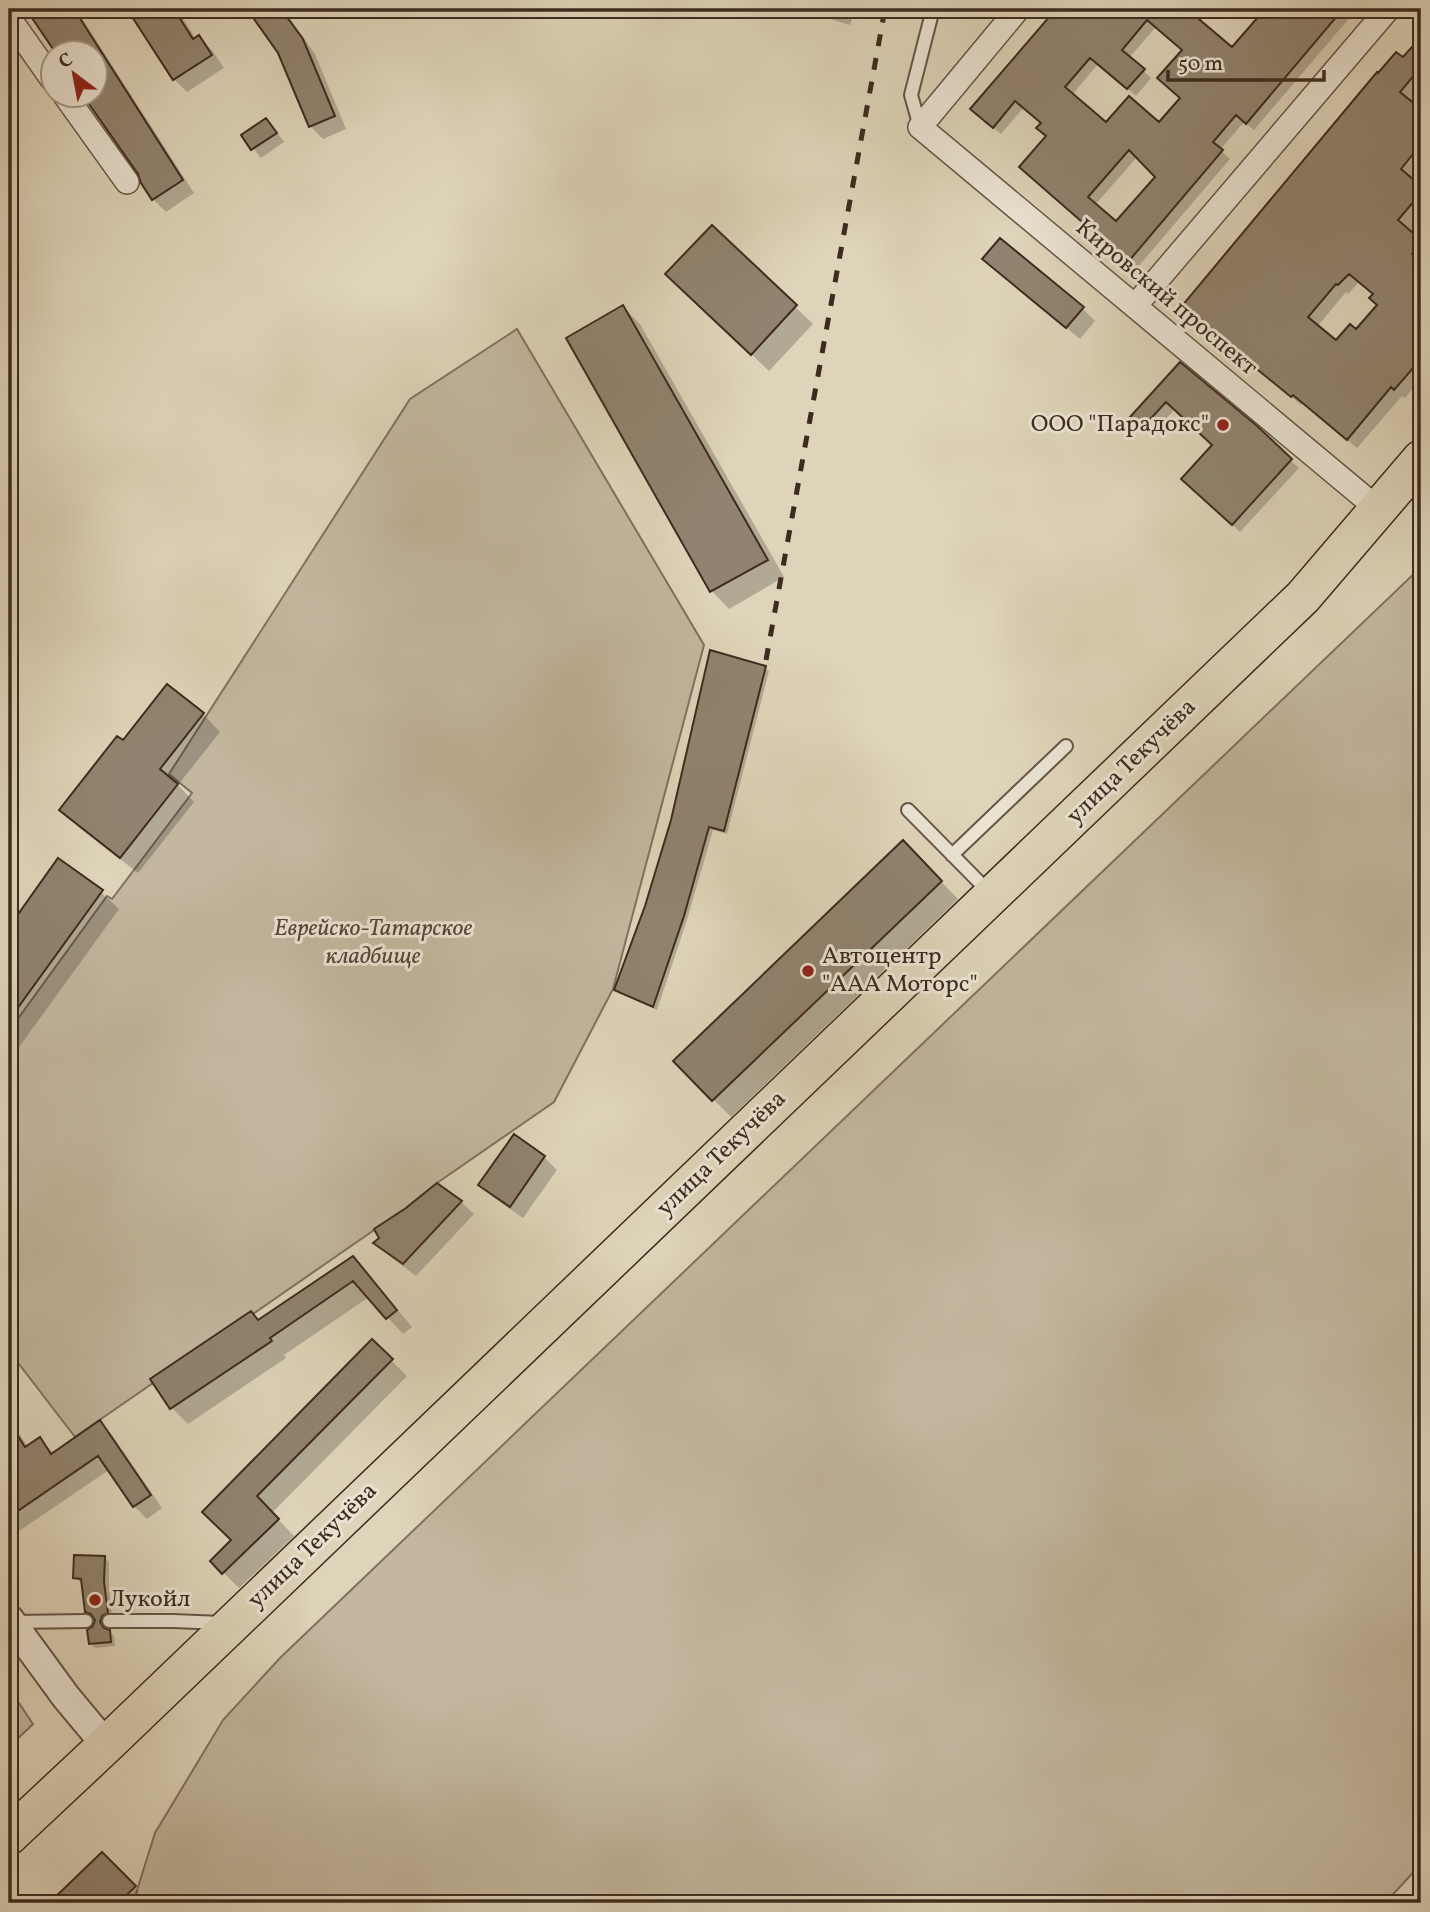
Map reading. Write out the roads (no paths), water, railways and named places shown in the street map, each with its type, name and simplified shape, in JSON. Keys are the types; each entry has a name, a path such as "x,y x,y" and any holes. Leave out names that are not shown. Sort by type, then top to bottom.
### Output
{"main road":[{"name":"улица Текучёва","path":"9,1836 1303,597 1421,459"}],"street":[{"path":"920,127 1018,9"},
{"path":"1135,306 1388,9"},
{"path":"9,18 38,59"},
{"path":"74,108 127,183"},
{"name":"Кировский проспект","path":"920,127 1378,509"},
{"path":"10,1620 66,1697 106,1745"}],"lane":[{"path":"920,127 911,95 933,9"},
{"path":"952,855 1066,746"},
{"path":"908,810 992,895"},
{"path":"10,1620 86,1621"},
{"path":"109,1621 233,1623"}],"railway":[{"path":"766,660 885,9"}],"place":[{"name":"ООО \"Парадокс\"","path":"1223,425"},
{"name":"Автоцентр \"ААА Моторс\"","path":"808,971"},
{"name":"Лукойл","path":"95,1600"}],"park label":[{"name":"Еврейско-Татарское кладбище","path":"373,943"}]}
